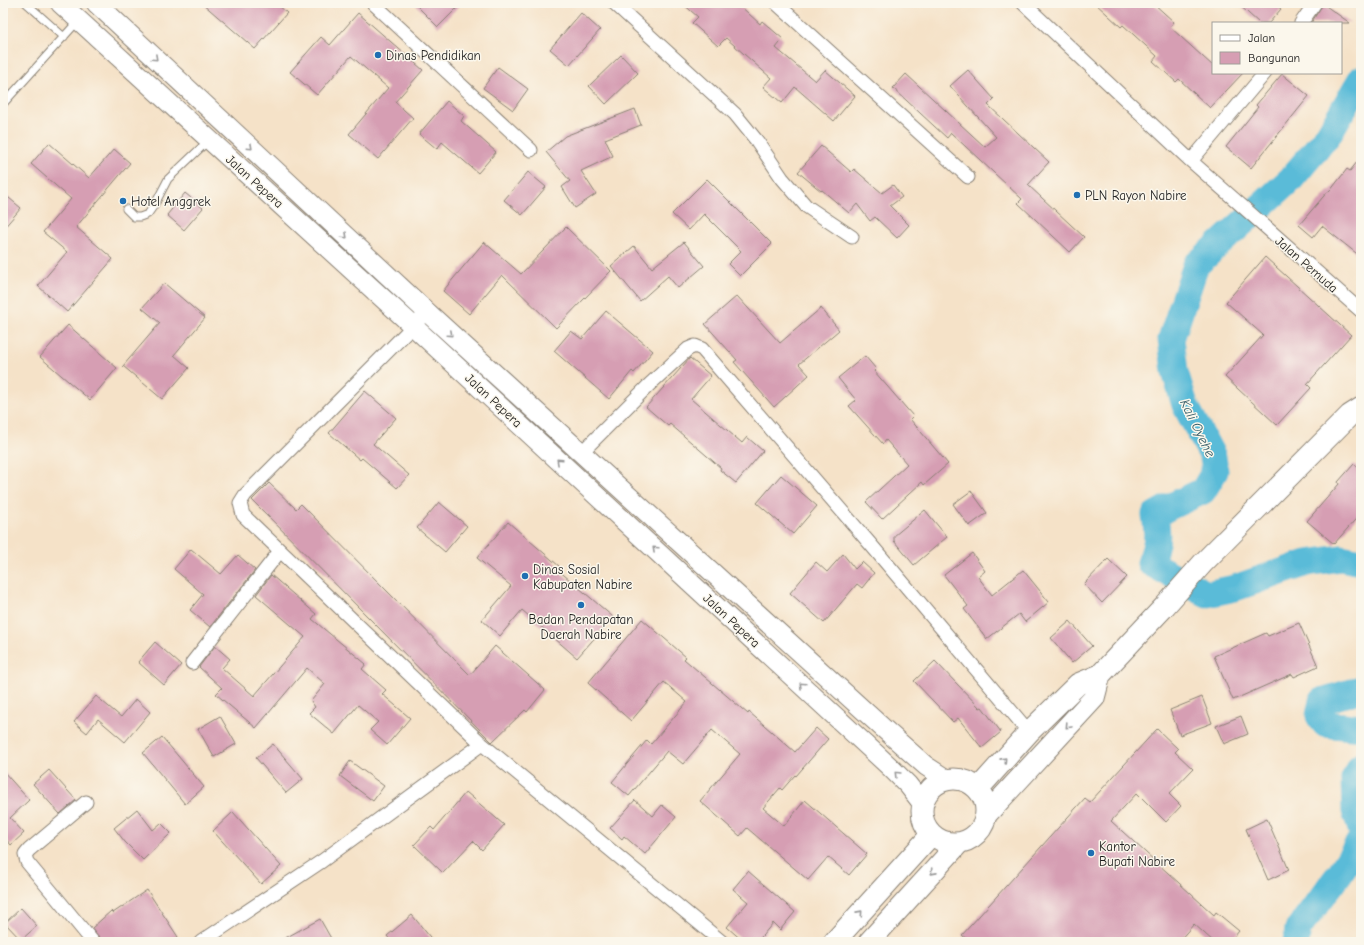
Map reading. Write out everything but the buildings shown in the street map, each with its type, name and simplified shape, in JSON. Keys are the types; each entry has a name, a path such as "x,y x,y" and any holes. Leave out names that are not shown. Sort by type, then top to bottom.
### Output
{"main road":[{"name":"Jalan Pepera","path":"60,3 672,564 890,767 908,785 922,803"},
{"name":"Jalan Pepera","path":"96,3 427,312 582,452 685,548 883,728 926,766 946,779"},
{"path":"118,56 134,40"},
{"path":"978,789 1029,732 1078,684 1100,675 1202,564 1356,411 1361,392"},
{"path":"672,564 685,548"},
{"path":"986,815 1094,698 1100,675"},
{"path":"958,778 968,782 978,789 986,804 986,815 983,826 970,840 959,843 948,843 931,835 924,826 921,815 922,803 926,793 934,785 946,779 958,778"},
{"path":"834,942 931,835"},
{"path":"869,942 959,843"}],"street":[{"path":"373,3 531,150"},
{"path":"614,3 735,114 757,141 782,178 806,206 852,238"},
{"path":"776,3 968,177"},
{"name":"Jalan Pemuda","path":"1023,3 1229,195 1361,311"},
{"path":"1302,22 1315,3"},
{"path":"1192,161 1264,74"},
{"path":"427,312 256,483 242,500 241,507 243,515 482,744 722,942"},
{"path":"582,452 650,384 688,349 695,346 702,349 872,546 1029,732"},
{"path":"192,663 280,551"},
{"path":"201,942 322,861 482,744"},
{"path":"86,802 25,855 27,862 93,942"}],"lane":[{"path":"26,3 64,37"},
{"path":"3,104 79,20"},
{"path":"126,209 134,218 148,214 155,204 168,178 209,139"}],"waterway":[{"name":"Kali Oyehe","path":"1361,79 1328,135 1291,179 1196,265 1171,339 1175,372 1185,405 1213,457 1215,471 1203,491 1155,515 1157,539 1150,563 1207,594 1235,588 1307,563 1341,558 1361,562"},
{"name":"Kali Oyehe","path":"1361,689 1322,701 1319,716 1325,724 1361,728"},
{"name":"Kali Oyehe","path":"1361,766 1354,779 1355,811 1361,829"},
{"name":"Kali Oyehe","path":"1296,942 1298,929 1340,873 1361,839"}],"place":[{"name":"Dinas Pendidikan","path":"378,55"},
{"name":"PLN Rayon Nabire","path":"1077,195"},
{"name":"Hotel Anggrek","path":"123,201"},
{"name":"Dinas Sosial Kabupaten Nabire","path":"525,576"},
{"name":"Badan Pendapatan Daerah Nabire","path":"581,605"},
{"name":"Kantor Bupati Nabire","path":"1091,853"}]}
